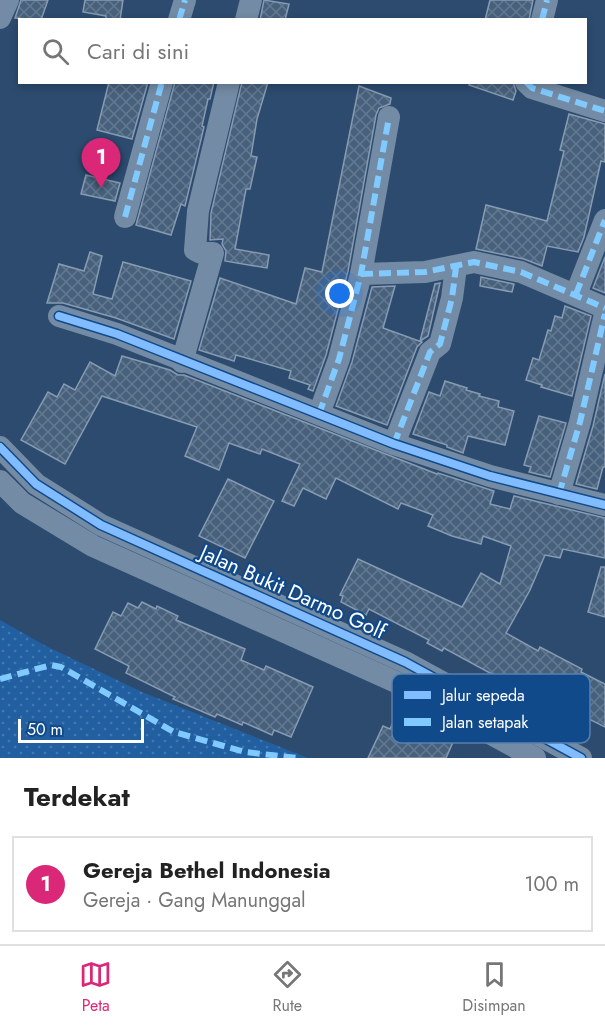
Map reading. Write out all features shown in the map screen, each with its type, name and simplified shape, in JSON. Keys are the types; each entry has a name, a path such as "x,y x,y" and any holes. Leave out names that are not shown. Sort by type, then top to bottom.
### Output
{"street":[{"path":"0,18 8,0"},
{"path":"180,18 185,0"},
{"path":"246,18 251,0"},
{"path":"542,18 547,0"},
{"path":"124,217 161,84"},
{"path":"182,362 213,253 201,253 195,250 194,244 198,211 229,84"},
{"path":"528,84 532,88 605,111"},
{"path":"320,414 339,359 361,274 389,117"},
{"path":"576,294 605,220"},
{"path":"361,274 425,272 474,262 521,273 605,308"},
{"path":"394,444 430,352 440,344 452,298 456,267"},
{"path":"559,494 580,422 605,314"},
{"path":"59,316 117,334 182,362 394,444 490,476 605,505"},
{"name":"Jalan Bukit Darmo Golf","path":"0,447 36,484 101,525 405,662 427,674"},
{"name":"Jalan Bukit Darmo Golf","path":"0,481 22,503 93,546 392,680"},
{"name":"Jalan Bukit Darmo Golf","path":"508,743 535,758"},
{"name":"Jalan Bukit Darmo Golf","path":"553,743 580,758"}],"shaded area":[{"path":"0,620 46,646 142,692 308,758 0,758"}],"building":[{"path":"21,0 48,0 42,18 15,18"},
{"path":"85,0 123,0 120,18 106,18 106,16 83,12"},
{"path":"264,0 289,4 286,18 260,18"},
{"path":"490,0 533,0 529,18 486,18"},
{"path":"108,84 147,84 132,139 97,130"},
{"path":"174,84 214,84 210,99 208,99 202,126 204,127 185,206 181,204 171,235 136,225"},
{"path":"242,84 267,84 257,119 251,156 257,157 250,189 246,189 235,249 269,255 267,268 225,261 226,251 222,244 223,239 210,240 211,213"},
{"path":"514,84 516,91 513,100 469,85"},
{"path":"359,86 391,98 390,104 379,108 376,115 348,271 326,355 313,391 308,389 310,385 289,378 291,371 236,355 234,361 199,350 220,278 296,304 305,268 322,272"},
{"path":"569,114 605,124 605,162 601,161 584,237 578,252 547,246 542,266 524,259 476,249 486,205 547,221 564,151 560,150"},
{"path":"86,175 120,183 115,201 81,194"},
{"path":"90,252 102,256 93,294 112,299 123,262 191,281 174,339 116,318 63,303 47,303 59,264 84,271"},
{"path":"605,257 605,293 593,288"},
{"path":"481,277 514,284 512,292 480,286"},
{"path":"440,283 428,336 420,341 435,284"},
{"path":"395,286 383,328 422,342 417,347 387,425 336,406 352,362 372,287"},
{"path":"565,306 591,316 572,396 526,380 533,358 539,360 555,316 562,318"},
{"path":"122,356 184,375 437,474 494,491 490,504 510,509 514,496 605,518 605,558 563,549 560,558 545,555 530,590 506,633 538,651 540,647 582,669 581,672 585,674 492,674 444,648 442,651 427,643 429,640 369,609 366,615 341,602 343,596 340,595 358,559 462,607 481,573 500,584 511,546 483,536 481,544 452,536 428,526 433,515 401,503 398,509 336,478 326,499 303,488 294,506 282,501 300,464 262,449 260,454 229,443 219,470 185,456 197,427 102,396 65,464 21,440 48,392 57,397 64,384 75,390 90,362 115,376"},
{"path":"605,374 605,467 603,467 597,489 576,484"},
{"path":"445,381 467,388 466,390 480,394 479,396 499,401 498,407 514,411 505,445 468,436 463,453 413,434 429,392 440,396"},
{"path":"539,416 566,423 550,477 529,472 531,467 524,465"},
{"path":"228,479 274,501 245,558 199,536"},
{"path":"601,567 605,567 605,617 588,612"},
{"path":"142,602 156,609 157,606 178,616 176,620 245,649 241,660 264,670 266,666 313,687 291,737 274,730 272,735 243,722 242,725 217,714 215,717 173,699 175,697 126,673 129,666 95,649 113,612 121,616 128,603 138,608"},
{"path":"590,676 605,684 605,727 590,720"},
{"path":"392,725 392,743 453,743 446,758 368,758 383,726 390,729"}],"marked path":[{"path":"180,18 185,0"},
{"path":"542,18 547,0"},
{"path":"125,217 161,84"},
{"path":"528,84 532,88 605,111"},
{"path":"319,414 339,359 361,274 389,117"},
{"path":"576,294 605,220"},
{"path":"361,274 425,272 474,262 521,272 605,308"},
{"path":"394,444 430,352 440,344 452,298 456,267"},
{"path":"559,494 580,422 605,314"},
{"path":"0,679 51,665 61,667 174,732 245,752 297,758"}],"cycle path":[{"path":"59,316 117,334 394,444 490,476 605,505"},
{"path":"0,447 36,484 101,525 427,674"},
{"path":"554,743 581,758"}],"place":[{"name":"Gereja Bethel Indonesia","path":"101,188"}]}
